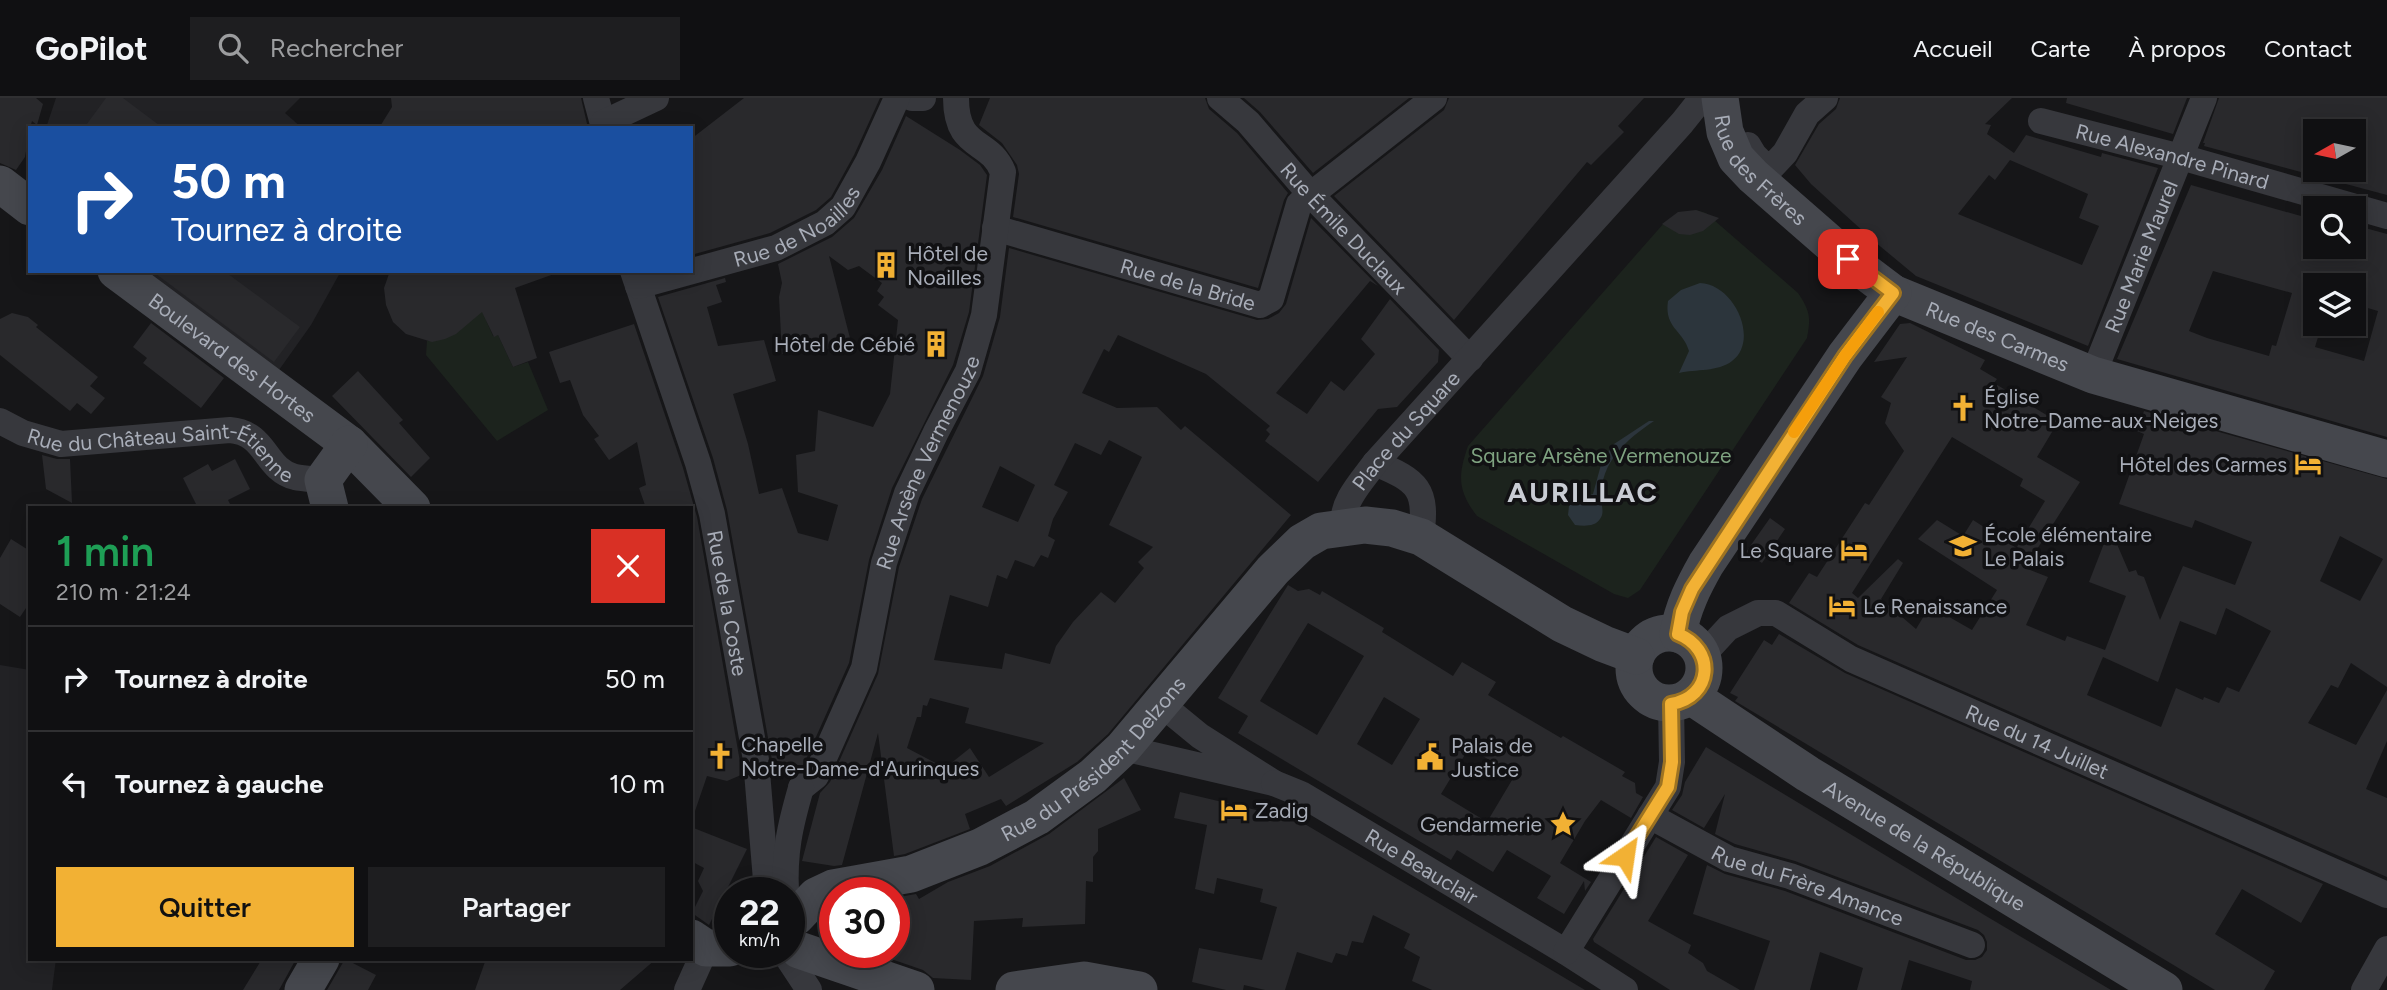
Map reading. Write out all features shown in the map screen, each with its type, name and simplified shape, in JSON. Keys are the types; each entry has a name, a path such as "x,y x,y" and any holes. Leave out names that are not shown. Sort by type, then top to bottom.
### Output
{"street":[{"path":"596,98 604,126 656,98"},
{"name":"Rue de Noailles","path":"693,266 776,248 825,223 843,207 868,162 897,98"},
{"path":"912,98 923,98"},
{"name":"Rue Arsène Vermenouze","path":"801,788 816,776 864,668 884,563 907,493 968,370 984,315 1003,172 998,159 969,140 957,118 956,98"},
{"name":"Rue Émile Duclaux","path":"1220,98 1248,122 1310,194 1470,359"},
{"path":"1310,194 1434,98"},
{"name":"Place du Square","path":"1636,656 1562,624 1420,537 1392,528 1343,526 1343,513 1355,489 1375,463 1702,98"},
{"name":"Rue des Frères","path":"1720,98 1725,132 1737,158 1753,176 1848,259 1893,293"},
{"path":"1735,98 1736,115 1742,135 1754,155 1769,170 1784,153 1807,114 1825,98"},
{"name":"Rue Marie Maurel","path":"2093,375 2204,98"},
{"name":"Rue Alexandre Pinard","path":"2041,121 2181,157 2387,216"},
{"path":"0,184 28,205"},
{"name":"Rue de la Bride","path":"995,228 1260,304 1271,299 1299,204 1310,194"},
{"path":"1845,356 1854,307 1848,259"},
{"name":"Boulevard des Hortes","path":"119,273 349,444 410,506"},
{"name":"Rue de Noailles","path":"635,279 662,273"},
{"name":"Rue de la Coste","path":"635,279 698,463 712,514 757,770 766,877"},
{"path":"1690,644 1668,632 1650,638 1636,656 1635,679 1649,698 1659,703 1681,700 1704,678 1690,644 1682,612 1706,564 1845,356 1893,293"},
{"name":"Rue des Carmes","path":"1893,293 2093,375 2387,459"},
{"name":"Rue du Château Saint-Étienne","path":"0,421 23,433 61,444 243,431 255,438 273,463 293,477 327,494"},
{"path":"327,494 349,444"},
{"path":"1375,463 1401,474 1418,487 1424,512 1420,537"},
{"name":"Rue du Président Delzons","path":"805,910 816,896 833,888 911,874 991,841 1037,817 1093,776 1123,747 1273,570 1301,542 1321,531 1343,526"},
{"name":"Rue du 14 Juillet","path":"1690,644 1758,612 1776,613 1851,659 2387,895"},
{"path":"1566,952 1668,787 1681,700"},
{"name":"Avenue de la République","path":"1681,700 2164,990"},
{"name":"Rue Beauclair","path":"1161,704 1200,736 1274,783"},
{"name":"Rue Beauclair","path":"1123,747 1274,783 1301,794 1625,990"},
{"path":"757,770 801,788 784,861 785,877"},
{"name":"Rue du Frère Amance","path":"1650,816 1729,859 1790,876 1972,945"},
{"path":"805,938 916,990"},
{"path":"687,990 709,944"},
{"path":"2364,990 2387,949"},
{"path":"303,990 320,961"},
{"path":"802,968 809,990"},
{"path":"1014,990 1084,980 1139,990"}],"shaded area":[{"path":"56,98 300,98 285,113 300,126 47,126"},
{"path":"149,273 340,273 311,325 279,370"},
{"path":"1700,283 1712,286 1732,303 1739,314 1744,340 1740,352 1726,365 1679,373 1689,351 1671,323 1668,301 1681,290"},
{"path":"1649,421 1654,421 1625,444 1610,462 1602,485 1603,512 1598,522 1586,526 1575,525 1568,515 1569,506 1577,499 1593,494 1602,461 1614,444"},
{"path":"0,665 28,670 28,961 56,961 52,990 0,990"}],"green space":[{"name":"Square Arsène Vermenouze","path":"1696,210 1706,213 1798,293 1808,314 1807,338 1640,590 1628,598 1614,594 1477,516 1463,490 1462,466 1468,446 1664,223"},
{"path":"485,297 490,317 486,320 493,336 498,335 513,367 528,362 548,410 497,441 426,355 427,341 447,337 462,328"}],"building":[{"path":"0,98 36,98 43,104 37,125 32,121 28,126 25,157 16,170 0,163"},
{"path":"106,98 123,98 160,126 85,126"},
{"path":"391,98 581,98 588,126 380,126 392,107"},
{"path":"744,98 880,98 831,197 816,210 770,233 693,254 693,137"},
{"path":"990,98 1205,98 1209,109 1237,133 1288,193 1258,288 1013,217 1019,174 1017,165 1002,143 979,125"},
{"path":"1244,98 1409,98 1313,173 1260,112"},
{"path":"1449,98 1644,98 1618,126 1624,132 1591,165 1587,162 1454,320 1334,196 1444,110"},
{"path":"1840,98 2012,98 1985,124 1991,125 1987,134 2014,153 2026,135 2101,157 2102,153 2158,168 2088,346 1916,276 1811,184 1795,165 1819,124 1836,109","holes":["2010,160 2088,194 2079,218 2099,226 2082,265 1958,214 1989,175 1995,180"]},
{"path":"2067,98 2187,98 2173,134 2066,103"},
{"path":"2219,98 2387,98 2387,195 2338,182 2366,182 2366,119 2303,119 2303,173 2204,146"},
{"path":"906,116 960,150 980,165 987,175 969,312 953,365 892,488 869,560 849,663 803,766 772,760 727,510 713,458 658,297 725,278 726,282 716,285 722,302 707,307 718,346 764,340 776,381 733,394 759,494 782,488 798,533 828,541 838,505 798,492 796,455 815,451 818,410 873,427 890,394 898,320 878,305 884,297 877,291 882,283 859,266 848,270 829,256 852,346 782,354 779,297 782,283 778,264 832,237 854,218 882,170"},
{"path":"2191,185 2303,217 2303,259 2366,259 2366,228 2387,234 2387,437 2117,359","holes":["2213,271 2292,293 2276,346 2272,345 2269,356 2189,331"]},
{"path":"1696,210 1719,218 1703,231 1690,235 1679,234 1662,224 1678,212"},
{"path":"1311,218 1378,286 1370,281 1276,393 1307,414 1331,381 1344,391 1375,354 1361,339 1390,299 1439,350 1438,362 1397,407 1378,409 1318,482 1265,441 1270,434 1266,430 1270,426 1206,374 1118,335 1109,352 1104,349 1082,393 1117,408 1157,407 1181,430 1185,426 1291,515 1108,734 1077,762 1006,806 1001,799 965,814 970,829 894,856 878,733 842,865 802,861 820,793 830,782 878,674 899,567 922,499 983,376 1000,317 1009,248 1257,320 1268,319 1279,313 1286,304","holes":["1109,440 1142,457 1109,525 1153,547 1138,562 1144,568 1115,603 1101,592 1073,622 1056,646 1050,664 1005,653 1002,669 934,660 950,595 988,607 997,575 1007,579 1015,560 1034,567 1041,555 1048,558 1055,540 1048,536 1053,519 1068,492 1054,485 1075,443 1101,455","1000,466 1035,485 1018,522 982,507","930,698 969,708 965,723 1044,743 989,777 970,748 945,768 907,748 917,717 921,717 923,705 927,706"]},
{"path":"155,273 227,273 300,327 274,362"},
{"path":"389,273 554,273 515,288 537,358 513,367 498,335 494,337 482,312 456,334 432,342 406,334 393,322 386,305 384,288"},
{"path":"12,313 28,317 38,325 36,327 98,377 90,386 105,398 91,414 77,403 70,411 0,355 0,319"},
{"path":"151,323 224,378 201,408 143,363 147,358 133,347"},
{"path":"1910,323 1985,360 1980,369 1997,379 1994,383 2058,422 2037,457 2080,482 2032,557 2017,547 2045,501 2020,486 2023,479 1952,437 1852,593 1858,598 1898,559 1903,563 1881,599 1916,629 1930,606 1972,630 1997,590 1918,539 1937,520 1963,536 1973,520 2032,558 2025,568 2048,577 2026,625 2065,641 2067,636 2105,650 2126,596 2089,582 2110,528 2129,572 2136,570 2138,575 2144,577 2160,620 2183,566 2235,585 2252,542 2195,520 2192,528 2119,504 2144,434 2137,431 2144,411 2387,479 2387,687 2351,663 2338,688 2331,685 2308,723 2356,745 2387,690 2387,741 2366,789 2387,798 2387,877 1858,645 1789,603 1809,573 1817,577 1865,503 1869,505 1904,451 1885,423 1891,403 1881,397 1907,357 1874,362 1900,324","holes":["2340,536 2383,559 2360,601 2320,581","2226,608 2271,631 2239,692 2227,687 2219,703 2204,697 2203,700 2176,688 2161,727 2087,695 2103,657 2158,682 2180,621 2216,635"]},
{"path":"634,324 683,468 697,517 741,775 727,781 707,776 695,811 693,506 645,506 639,488 646,485 637,442 609,460 594,439 599,436 583,415 570,380 560,383 549,352"},
{"path":"358,371 403,420 399,423 430,458 411,477 332,396"},
{"path":"42,455 70,459 72,503 46,489"},
{"path":"235,459 250,489 228,500 231,506 197,506 183,478 208,464 212,471"},
{"path":"1770,518 1785,529 1762,563 1746,552"},
{"path":"11,539 28,550 28,605 20,617 0,604 0,558"},
{"path":"1288,585 1298,591 1309,589 1320,595 1322,591 1384,628 1382,632 1453,676 1462,662 1496,682 1488,695 1625,772 1622,776 1635,783 1636,793 1643,797 1631,818 1601,800 1585,821 1560,863 1591,882 1585,891 1584,881 1564,914 1537,898 1551,876 1507,850 1493,872 1457,850 1451,860 1238,733 1248,716 1218,698","holes":["1308,623 1364,656 1317,735 1260,701","1384,697 1420,719 1392,765 1357,744","1469,748 1515,775 1487,822 1441,794"]},
{"path":"1779,634 1845,673 2323,884 2301,923 2242,889 2215,934 2275,971 2264,990 2215,990 1735,701 1738,697 1730,693 1764,640 1772,645"},
{"path":"1706,747 2111,990 1970,990 1972,981 1909,960 1901,990 1857,990 1863,968 1820,952 1810,990 1754,990 1770,941 1693,914 1707,865 1725,874 1785,891 1966,960 1982,957 1987,950 1987,942 1978,930 1795,861 1735,844 1715,834 1725,794 1704,828 1672,810"},
{"path":"1124,778 1141,810 1098,829 1098,851 1093,857 1093,882 1086,881 1085,924 1022,927 1023,918 974,921 971,980 933,978 923,970 910,966 910,895 916,894 919,899 948,882 990,866 1049,834"},
{"path":"1180,792 1298,820 1585,990 1432,990 1412,981 1420,957 1404,948 1410,934 1373,915 1363,943 1352,941 1347,956 1336,953 1332,963 1297,952 1285,990 1265,990 1244,985 1243,990 1226,990 1192,982 1199,948 1262,960 1277,907 1260,902 1263,889 1217,878 1214,894 1195,889 1207,825 1174,818"},
{"path":"693,828 747,849 733,877 714,877 714,915 709,925 693,914 703,891 698,881 704,868 693,862"},
{"path":"1656,837 1688,855 1648,921 1691,945 1688,953 1703,963 1707,971 1740,990 1670,990 1594,942 1593,939"},
{"path":"261,961 295,961 279,990 243,990"},
{"path":"344,961 376,975 368,990 327,990"},
{"path":"485,961 654,961 620,990 475,990"}],"slow traffic":[{"path":"1794,432 1878,312"}],"place":[{"name":"Hôtel de Noailles","path":"886,265"},
{"name":"Hôtel de Cébié","path":"936,344"},
{"name":"Église Notre-Dame-aux-Neiges","path":"1963,408"},
{"name":"Hôtel des Carmes","path":"2308,464"},
{"name":"École élémentaire Le Palais","path":"1963,546"},
{"name":"Le Square","path":"1854,550"},
{"name":"Le Renaissance","path":"1842,606"},
{"name":"Chapelle Notre-Dame-d'Aurinques","path":"720,756"},
{"name":"Palais de Justice","path":"1430,757"},
{"name":"Zadig","path":"1234,810"},
{"name":"Gendarmerie","path":"1563,824"}],"district":[{"name":"AURILLAC","path":"1583,492"}],"route":[{"path":"1625,856 1668,787 1672,762 1671,704 1692,696 1704,678 1703,655 1697,645 1678,634 1682,612 1692,589 1845,356 1893,293 1848,259"}]}
